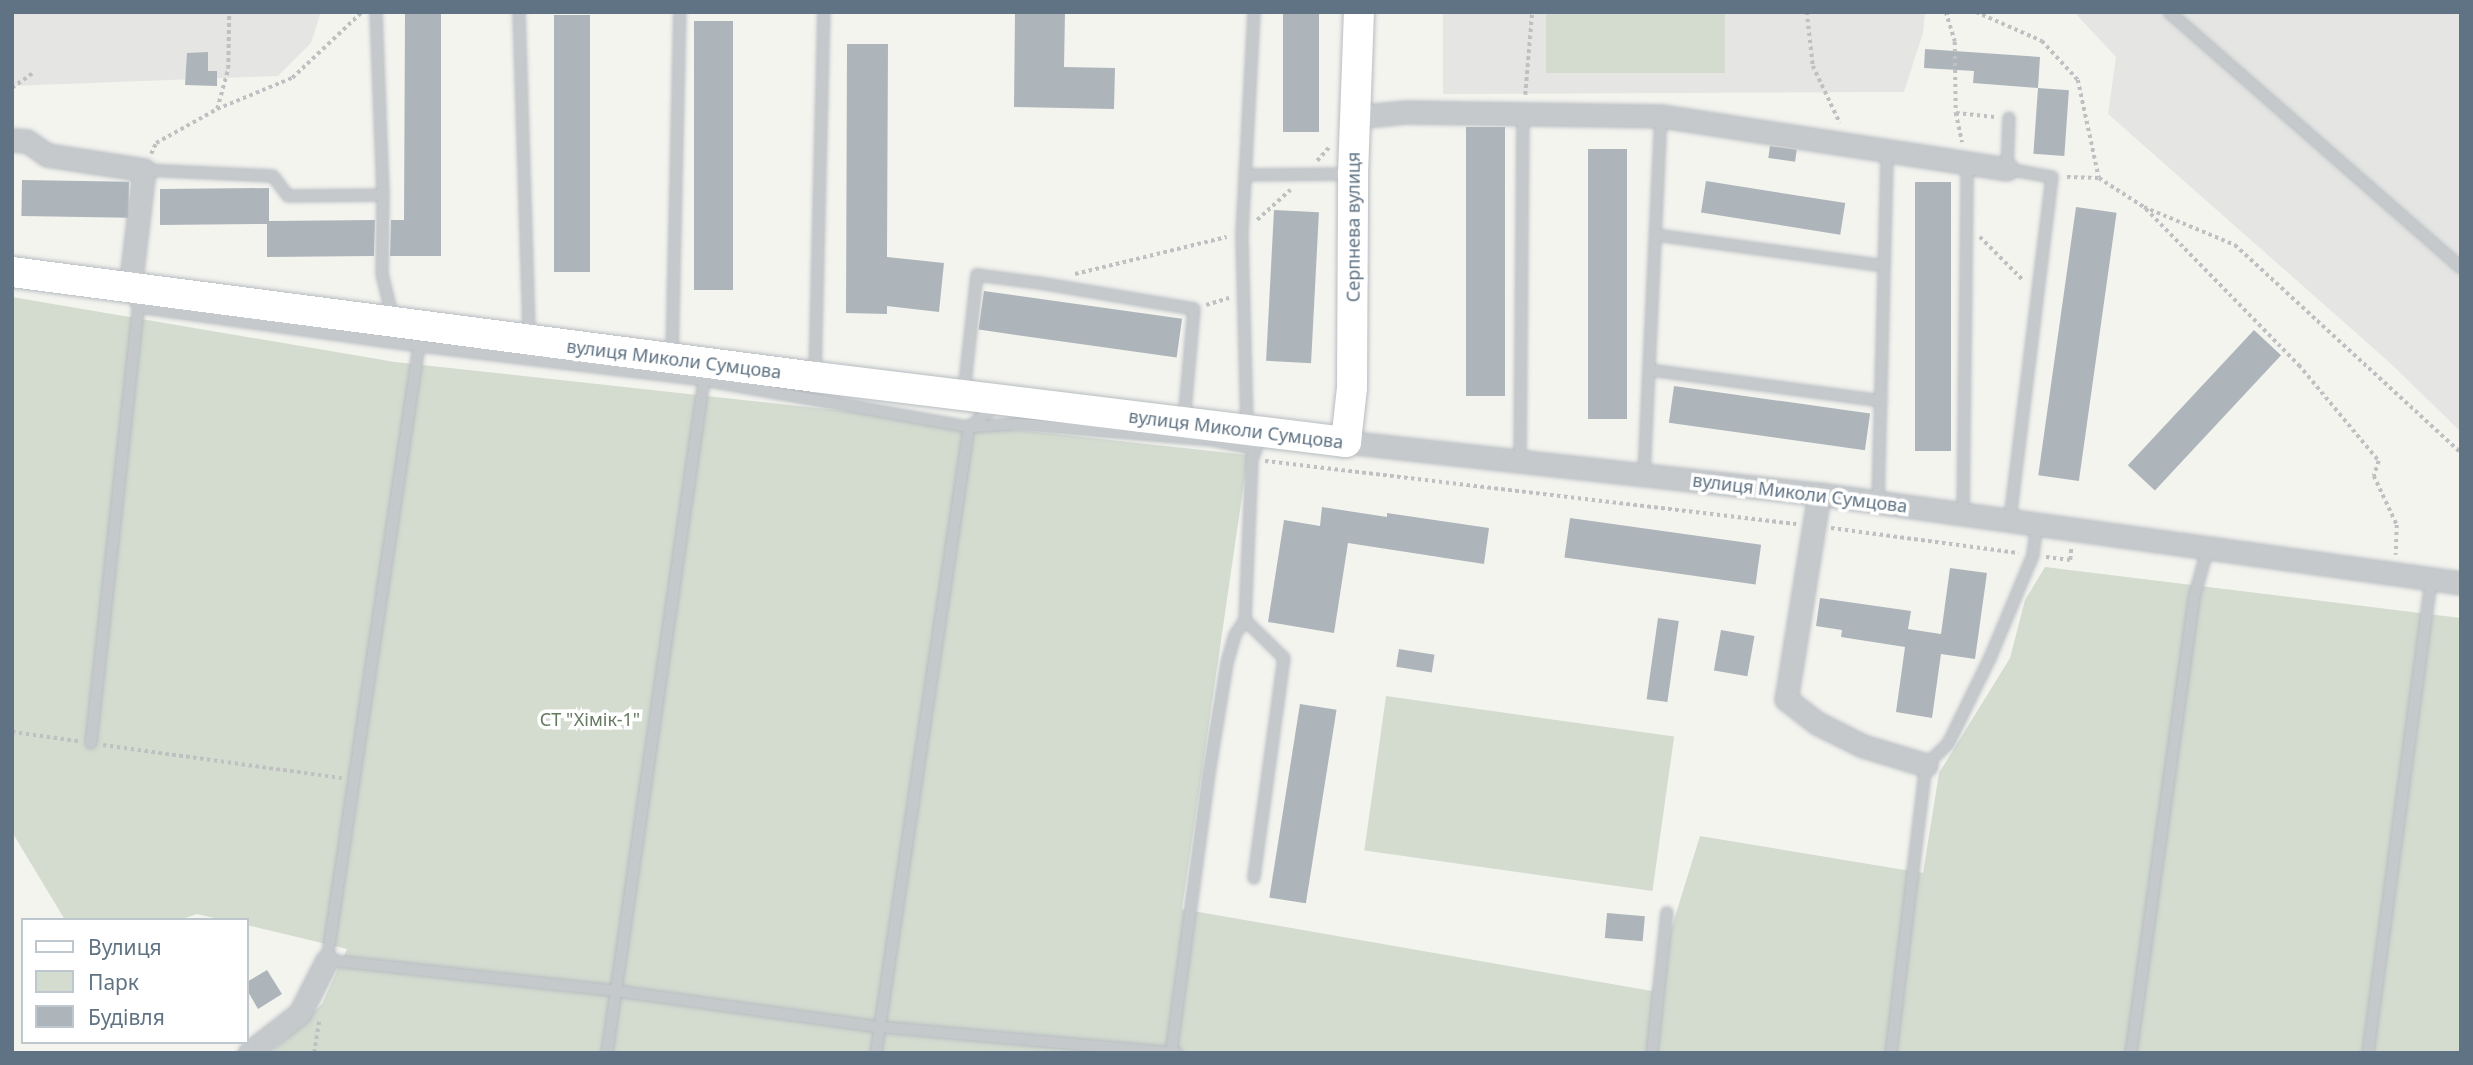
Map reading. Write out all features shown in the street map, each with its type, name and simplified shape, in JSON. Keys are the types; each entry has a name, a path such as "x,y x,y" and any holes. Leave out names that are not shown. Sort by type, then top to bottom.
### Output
{"street":[{"name":"Серпнева вулиця","path":"1346,442 1352,388 1354,117 1359,12"},
{"path":"1354,117 1406,112 1661,116 2007,169"},
{"path":"12,140 27,141 47,155 144,170 134,297"},
{"name":"вулиця Миколи Сумцова","path":"12,272 134,297 393,321 1183,423 1254,443 1346,442 1520,459 1819,494 2461,583"},
{"path":"1819,494 1786,699 1817,723 1863,746 1927,765"},
{"path":"249,1053 300,1013 327,960"}],"lane":[{"path":"376,12 383,195 382,274 393,321"},
{"path":"519,12 529,340"},
{"path":"672,358 680,12"},
{"path":"815,377 824,12"},
{"path":"419,346 327,960 616,991 880,1027 1173,1052 1222,691 1235,635 1245,620 1254,443 1242,234 1254,12"},
{"path":"2169,12 2461,268"},
{"path":"1520,459 1523,114"},
{"path":"1644,474 1661,116"},
{"path":"2009,118 2007,169 2052,177 2010,520"},
{"path":"1878,502 1887,151"},
{"path":"1963,513 1967,163"},
{"path":"144,170 273,176 288,196 383,195"},
{"path":"1245,175 1353,174"},
{"path":"1656,235 1885,266"},
{"path":"964,395 977,275 1194,309 1183,423"},
{"path":"90,743 134,297 419,346 704,380 969,427 1033,425 1254,443"},
{"path":"1650,370 1881,401"},
{"path":"607,1053 704,380"},
{"path":"876,1053 969,427 1002,401"},
{"path":"1891,1053 1927,765 1948,744 1990,659 2033,555 2037,524"},
{"path":"2131,1053 2194,598 2208,547"},
{"path":"2368,1053 2431,579"},
{"path":"1245,620 1284,658 1254,878"},
{"path":"1652,1053 1667,913"}],"path":[{"path":"216,109 228,69 229,12"},
{"path":"144,170 156,143 216,109 292,78 361,12"},
{"path":"1523,114 1532,12"},
{"path":"1807,12 1813,66 1850,145"},
{"path":"1946,12 1955,42 1956,113 1967,163"},
{"path":"1976,12 2042,41 2078,80 2099,178"},
{"path":"12,89 34,72"},
{"path":"1956,113 2009,118"},
{"path":"2052,177 2099,178 2144,207 2235,245 2461,453"},
{"path":"2144,207 2298,365 2379,461 2374,476 2397,525 2395,574"},
{"path":"1966,224 2038,295"},
{"path":"1039,283 1242,234"},
{"path":"1194,309 1245,292"},
{"path":"1254,443 1813,526 2070,560 2075,529"},
{"path":"12,732 354,780"}],"shaded area":[{"path":"12,12 321,12 311,43 278,76 12,86"},
{"path":"1443,12 1925,12 1923,33 1904,92 1443,94"},
{"path":"2074,12 2461,12 2461,432 2389,362 2108,114 2116,57"}],"green space":[{"path":"1546,12 1725,12 1725,73 1546,73"},
{"name":"СТ \"Хімік-1\"","path":"12,297 395,362 1248,455 1182,909 1652,991 1700,836 1923,873 1939,773 2010,658 2025,600 2045,567 2461,618 2461,1053 271,1053 322,1004 347,949 248,925 248,918 214,918 197,914 185,918 64,918 12,832"},
{"path":"1386,696 1674,736 1652,891 1364,850"}],"building":[{"path":"405,12 441,12 441,256 390,256 391,220 404,220"},
{"path":"1015,12 1065,12 1064,67 1115,68 1114,109 1014,107"},
{"path":"1283,12 1319,12 1319,132 1283,132"},
{"path":"554,15 590,15 590,272 554,272"},
{"path":"694,21 733,21 733,290 694,290"},
{"path":"847,44 888,44 887,257 944,263 939,312 887,306 887,314 846,313"},
{"path":"1925,49 2040,57 2038,88 1973,83 1974,71 1924,68"},
{"path":"208,52 208,71 217,71 217,86 185,85 187,53"},
{"path":"2038,88 2069,90 2064,156 2033,154"},
{"path":"1466,127 1505,127 1505,396 1466,396"},
{"path":"1770,146 1797,150 1795,162 1768,158"},
{"path":"1588,149 1627,149 1627,419 1588,419"},
{"path":"22,180 129,182 128,218 21,216"},
{"path":"1706,181 1845,203 1840,235 1701,213"},
{"path":"1915,182 1951,182 1951,451 1915,451"},
{"path":"269,188 269,221 375,220 374,256 267,257 267,224 160,225 160,189"},
{"path":"2076,207 2117,213 2079,481 2038,475"},
{"path":"1274,210 1319,212 1311,363 1266,361"},
{"path":"984,291 1182,319 1177,357 979,330"},
{"path":"2254,330 2281,355 2155,491 2128,465"},
{"path":"1674,386 1870,414 1865,450 1669,423"},
{"path":"1322,507 1387,517 1387,513 1489,528 1484,564 1348,543 1334,633 1268,622 1284,520 1320,526"},
{"path":"1570,518 1761,545 1756,584 1564,558"},
{"path":"1950,568 1987,573 1975,659 1941,654 1932,718 1896,712 1905,647 1841,637 1842,630 1816,626 1820,598 1911,611 1908,629 1941,634"},
{"path":"1658,618 1679,621 1667,702 1647,699"},
{"path":"1721,630 1754,636 1747,676 1714,670"},
{"path":"1399,649 1435,655 1432,672 1396,667"},
{"path":"1300,704 1337,710 1306,903 1269,898"},
{"path":"1607,913 1645,916 1643,941 1605,938"},
{"path":"267,970 282,994 258,1009 248,992 248,981"}]}
